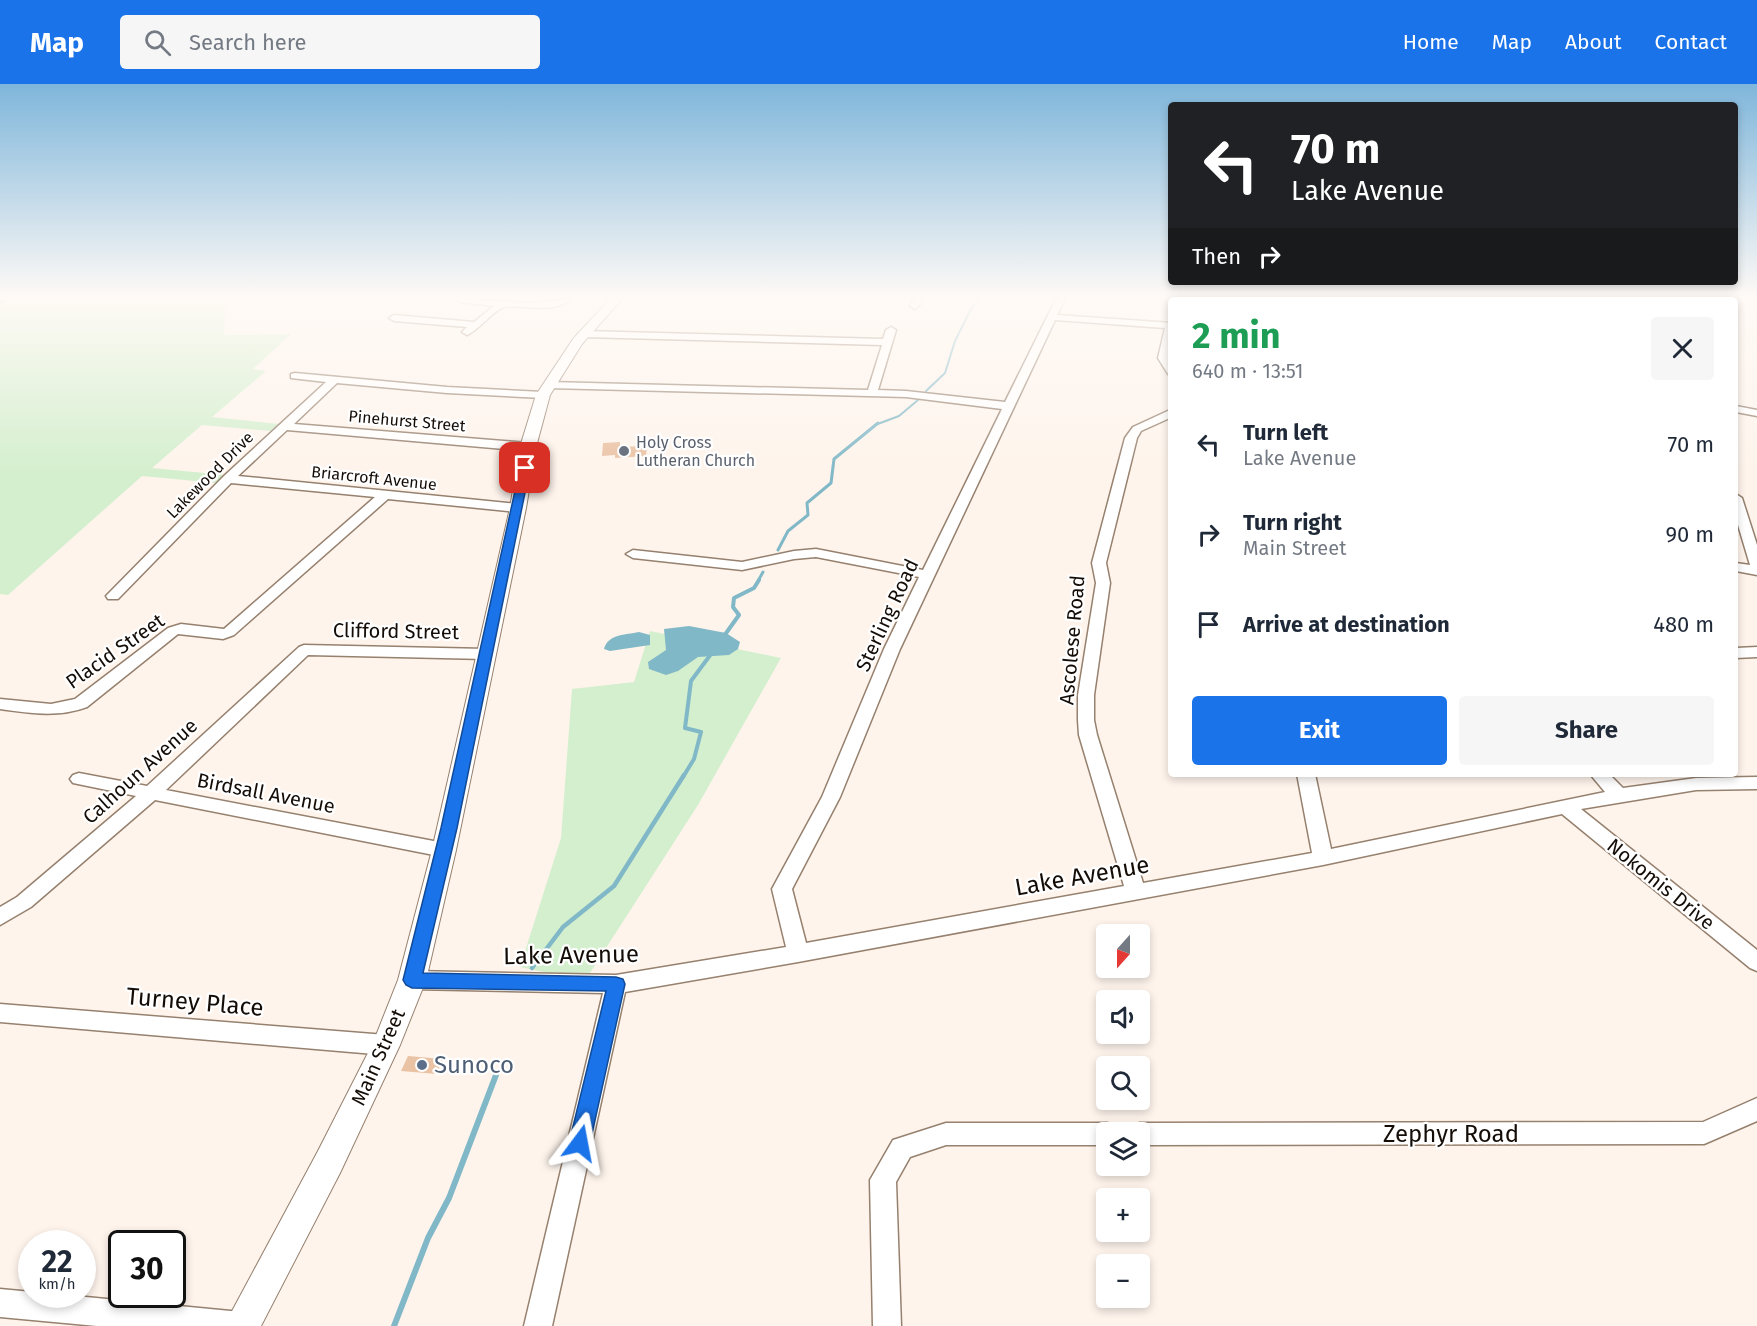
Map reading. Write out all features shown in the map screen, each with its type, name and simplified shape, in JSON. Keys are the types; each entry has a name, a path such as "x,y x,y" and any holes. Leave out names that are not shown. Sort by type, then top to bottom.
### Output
{"main road":[{"name":"Main Street","path":"241,1326 329,1162 386,1045 412,980 444,850 518,508 528,447 546,390 568,357"}],"street":[{"path":"872,393 882,357"},
{"name":"Sterling Road","path":"798,954 782,889 831,797 892,649 1032,357"},
{"path":"296,376 475,393 546,390 872,393 926,395 1008,406"},
{"name":"Lakewood Drive","path":"113,596 228,479 334,380"},
{"path":"1738,409 1757,413"},
{"name":"Ascolese Road","path":"1136,892 1088,735 1086,694 1102,583 1101,554 1131,438 1137,429 1168,414"},
{"name":"Pinehurst Street","path":"283,426 528,447"},
{"name":"Briarcroft Avenue","path":"228,479 518,508"},
{"name":"Placid Street","path":"0,704 55,711 69,709 81,703 173,631 181,629 224,634 229,632 384,496"},
{"path":"1738,505 1757,569 1738,567"},
{"path":"633,554 742,566 794,555 816,553 928,575"},
{"name":"Clifford Street","path":"304,650 486,654"},
{"name":"Calhoun Avenue","path":"0,918 24,902 150,794 304,650"},
{"path":"1738,653 1757,652"},
{"path":"1307,777 1323,858"},
{"path":"1602,777 1618,795"},
{"name":"Birdsall Avenue","path":"79,780 444,850"},
{"name":"Lake Avenue","path":"412,980 616,984 798,954 1323,858 1618,795 1696,784 1757,783"},
{"name":"Nokomis Drive","path":"1566,807 1757,962"},
{"path":"538,1326 616,984"},
{"name":"Turney Place","path":"0,1013 386,1045"},
{"name":"Zephyr Road","path":"1150,1134 1704,1133 1757,1109"},
{"path":"887,1326 883,1180 902,1148 946,1134 1096,1134"},
{"path":"0,1303 241,1326"}],"green space":[{"path":"0,357 266,357 253,369 266,371 212,417 279,424 271,431 202,425 152,468 226,475 216,483 142,476 8,595 0,594"},
{"path":"650,631 781,658 698,805 590,973 558,975 520,967 561,838 572,689 634,682"}],"water":[{"path":"689,626 726,633 740,642 738,649 729,655 698,657 678,671 666,675 649,669 648,662 666,650 664,629"},
{"path":"639,632 650,635 650,645 610,651 604,649 609,640 613,638"}],"building":[{"name":"Holy Cross Lutheran Church","path":"620,442 620,447 647,446 646,456 615,458 615,455 602,456 603,443"},
{"name":"Sunoco","path":"408,1056 443,1059 437,1074 401,1071"}],"waterway":[{"path":"926,391 945,373 950,357"},
{"path":"876,425 899,416 918,400"},
{"path":"778,550 788,531 808,515 807,503 831,483 834,459 876,425"},
{"path":"758,581 763,572"},
{"path":"724,636 739,615 733,607 734,598 754,588 759,580"},
{"path":"683,777 694,759 701,732 685,728 691,681 711,654"},
{"path":"532,968 563,927 614,886 684,775"},
{"path":"394,1326 428,1238 449,1198 496,1075"}],"place":[{"name":"Holy Cross Lutheran Church","path":"624,451"},
{"name":"Sunoco","path":"422,1065"}],"route":[{"path":"525,468 449,828 412,980 616,984 580,1143"}]}
